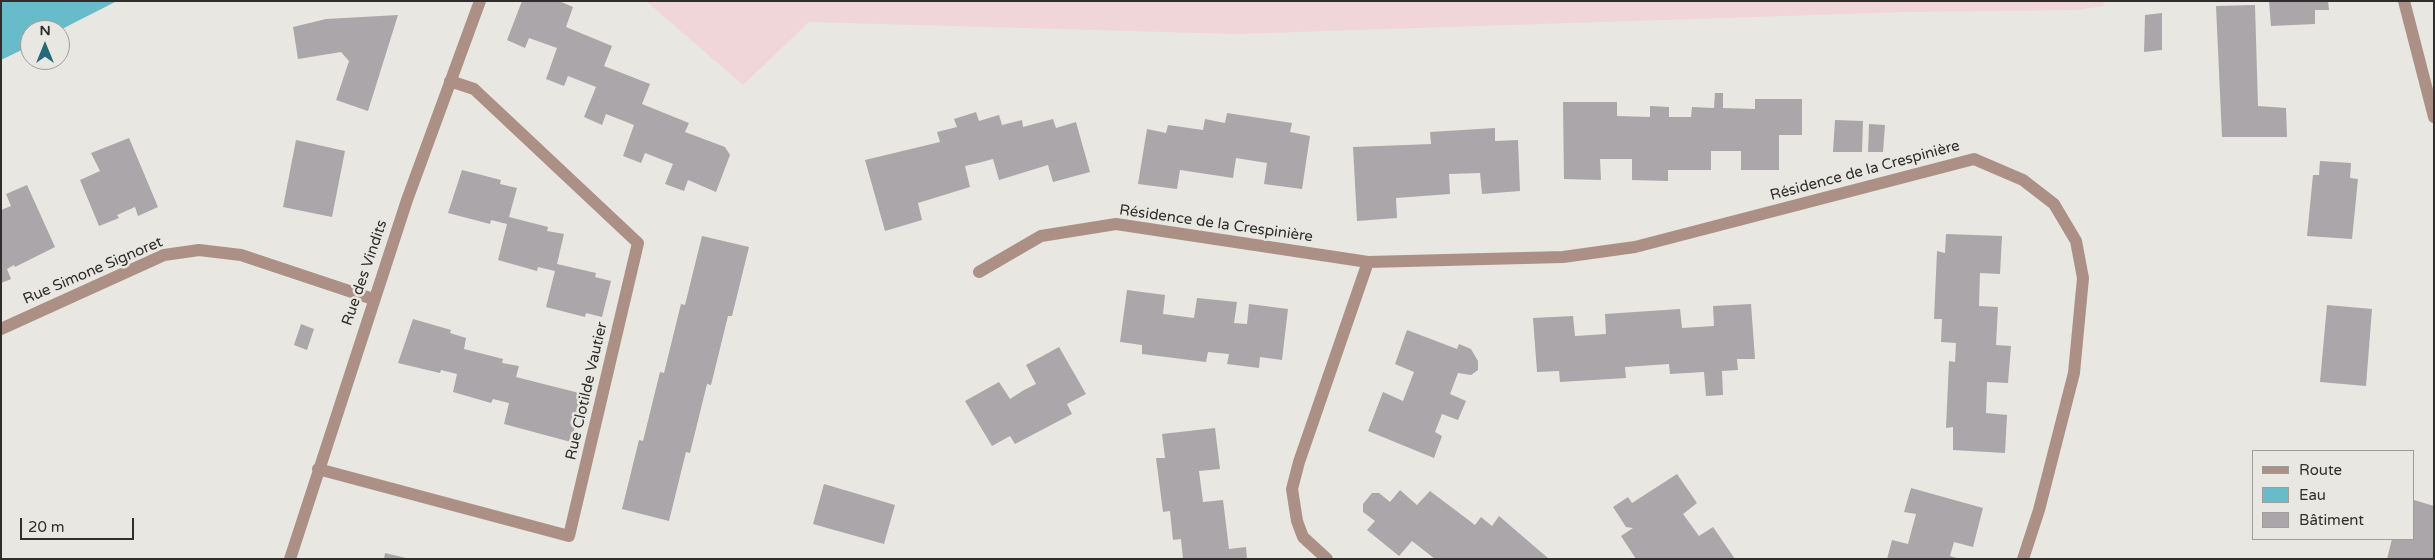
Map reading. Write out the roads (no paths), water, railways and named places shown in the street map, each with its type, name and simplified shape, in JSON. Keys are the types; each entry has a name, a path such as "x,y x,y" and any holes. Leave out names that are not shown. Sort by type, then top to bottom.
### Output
{"street":[{"name":"Rue des Vindits","path":"290,559 373,299 480,1"},
{"path":"2404,1 2434,117"},
{"name":"Rue Clotilde Vautier","path":"318,468 569,536 638,243 474,89 450,81"},
{"name":"Résidence de la Crespinière","path":"979,272 1041,236 1116,224 1368,262 1562,256 1635,247 1974,160 2023,180 2054,204 2076,241 2083,278 2074,373 2039,510 2023,559"},
{"name":"Rue Simone Signoret","path":"1,329 164,255 199,250 241,255 373,299"},
{"path":"1327,559 1303,537 1297,521 1292,490 1299,462 1368,262"}],"water":[{"path":"1,1 117,1 70,25 70,20 20,20 20,51 1,60"}]}
